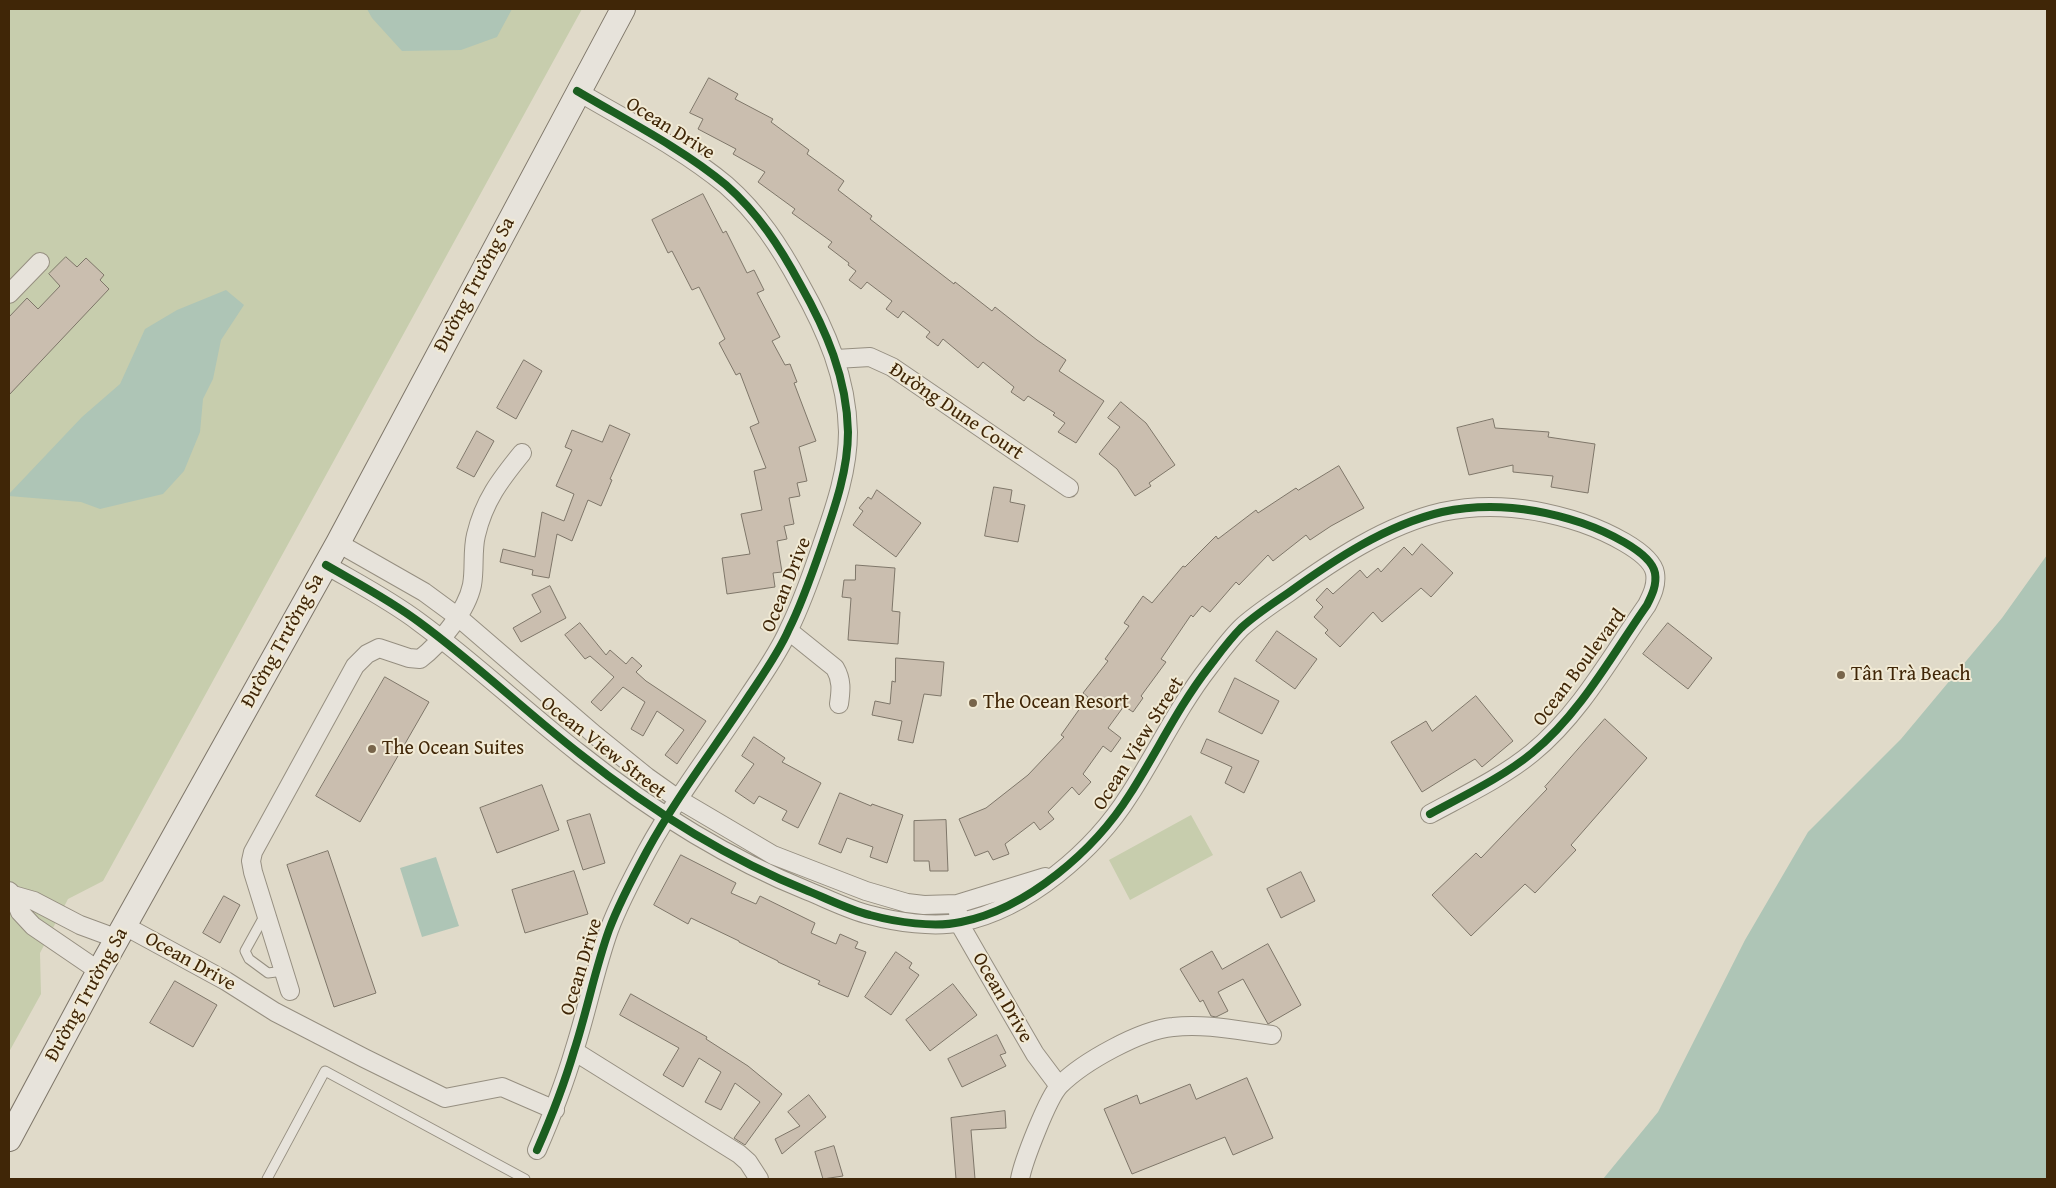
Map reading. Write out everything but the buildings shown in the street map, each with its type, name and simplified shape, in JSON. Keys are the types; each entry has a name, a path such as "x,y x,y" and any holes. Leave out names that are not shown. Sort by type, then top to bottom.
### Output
{"main road":[{"name":"Đường Trường Sa","path":"9,1138 99,971 338,543 577,91 623,9"}],"street":[{"name":"Ocean Drive","path":"537,1150 554,1110 574,1051 597,965 620,902 666,817 719,742 789,630 812,574 831,519 846,459 848,432 836,359 811,303 791,267 772,236 746,203 699,164 577,91"},
{"path":"9,294 40,262"},
{"name":"Đường Dune Court","path":"836,359 870,357 892,367 1069,488"},
{"path":"290,991 253,872 252,852 355,666 367,654 378,648 408,658 420,659 441,639 458,617 472,585 475,537 487,502 498,482 522,453"},
{"name":"Ocean View Street","path":"326,565 413,617 581,755 666,817 768,875 865,914 922,924 959,923 994,912 1022,899 1060,873 1108,824 1123,804 1179,709 1208,668 1243,626 1320,570 1390,531 1442,512 1498,506 1529,510 1568,518 1601,530 1642,555 1655,570"},
{"name":"Ocean View Street","path":"338,543 424,592 458,617 595,735 678,799 773,855 830,878 907,903 924,905 957,904 1060,873"},
{"name":"Ocean Boulevard","path":"1430,814 1479,788 1531,754 1562,724 1647,605 1653,593 1655,570"},
{"name":"Ocean Drive","path":"789,630 835,668 840,676 839,704"},
{"name":"Ocean Drive","path":"11,893 34,901 80,925 121,932 226,981 275,1012 445,1098 502,1087 554,1110"},
{"path":"11,893 20,912 33,926 99,971"},
{"name":"Ocean Drive","path":"957,904 959,923 1035,1054 1059,1086"},
{"path":"1020,1179 1038,1126 1059,1086 1087,1064 1135,1038 1173,1027 1212,1028 1272,1035"},
{"path":"574,1051 739,1154 748,1162 759,1179"}],"lane":[{"path":"266,913 245,951 249,959 268,973 284,971"},
{"path":"267,1179 325,1072 525,1179"}],"shaded area":[{"path":"9,9 582,9 103,881 68,899 40,953 41,994 9,1052"},
{"path":"367,9 512,9 497,37 461,50 402,51 372,18"},
{"path":"226,290 244,305 221,340 213,379 203,399 200,432 184,471 163,494 100,509 81,502 9,496 82,417 120,384 145,329 177,310"},
{"path":"2047,555 2047,1179 1603,1179 1658,1112 1745,940 1808,832 1901,739 2002,618"},
{"path":"1191,815 1213,855 1130,900 1109,860"},
{"path":"436,857 459,926 422,937 400,868"}],"cycle path":[{"path":"537,1150 566,1076 604,945 631,880 671,811 776,654 799,608 836,502 846,460 848,432 844,393 826,337 792,270 758,219 726,185 691,159 654,135 577,91"},
{"path":"326,565 408,614 460,654 606,774 661,813 718,848 777,878 862,913 903,922 950,924 986,915 1010,904 1034,891 1079,856 1098,836 1130,794 1187,698 1224,647 1241,628 1270,605 1361,545 1401,526 1442,512 1477,507 1495,507 1530,510 1582,523 1624,542 1645,557 1652,565 1655,573 1655,586 1647,605 1608,664 1565,720 1521,762 1430,814"}],"place":[{"name":"Tân Trà Beach","path":"1841,675"},
{"name":"The Ocean Resort","path":"973,703"},
{"name":"The Ocean Suites","path":"372,749"}]}
